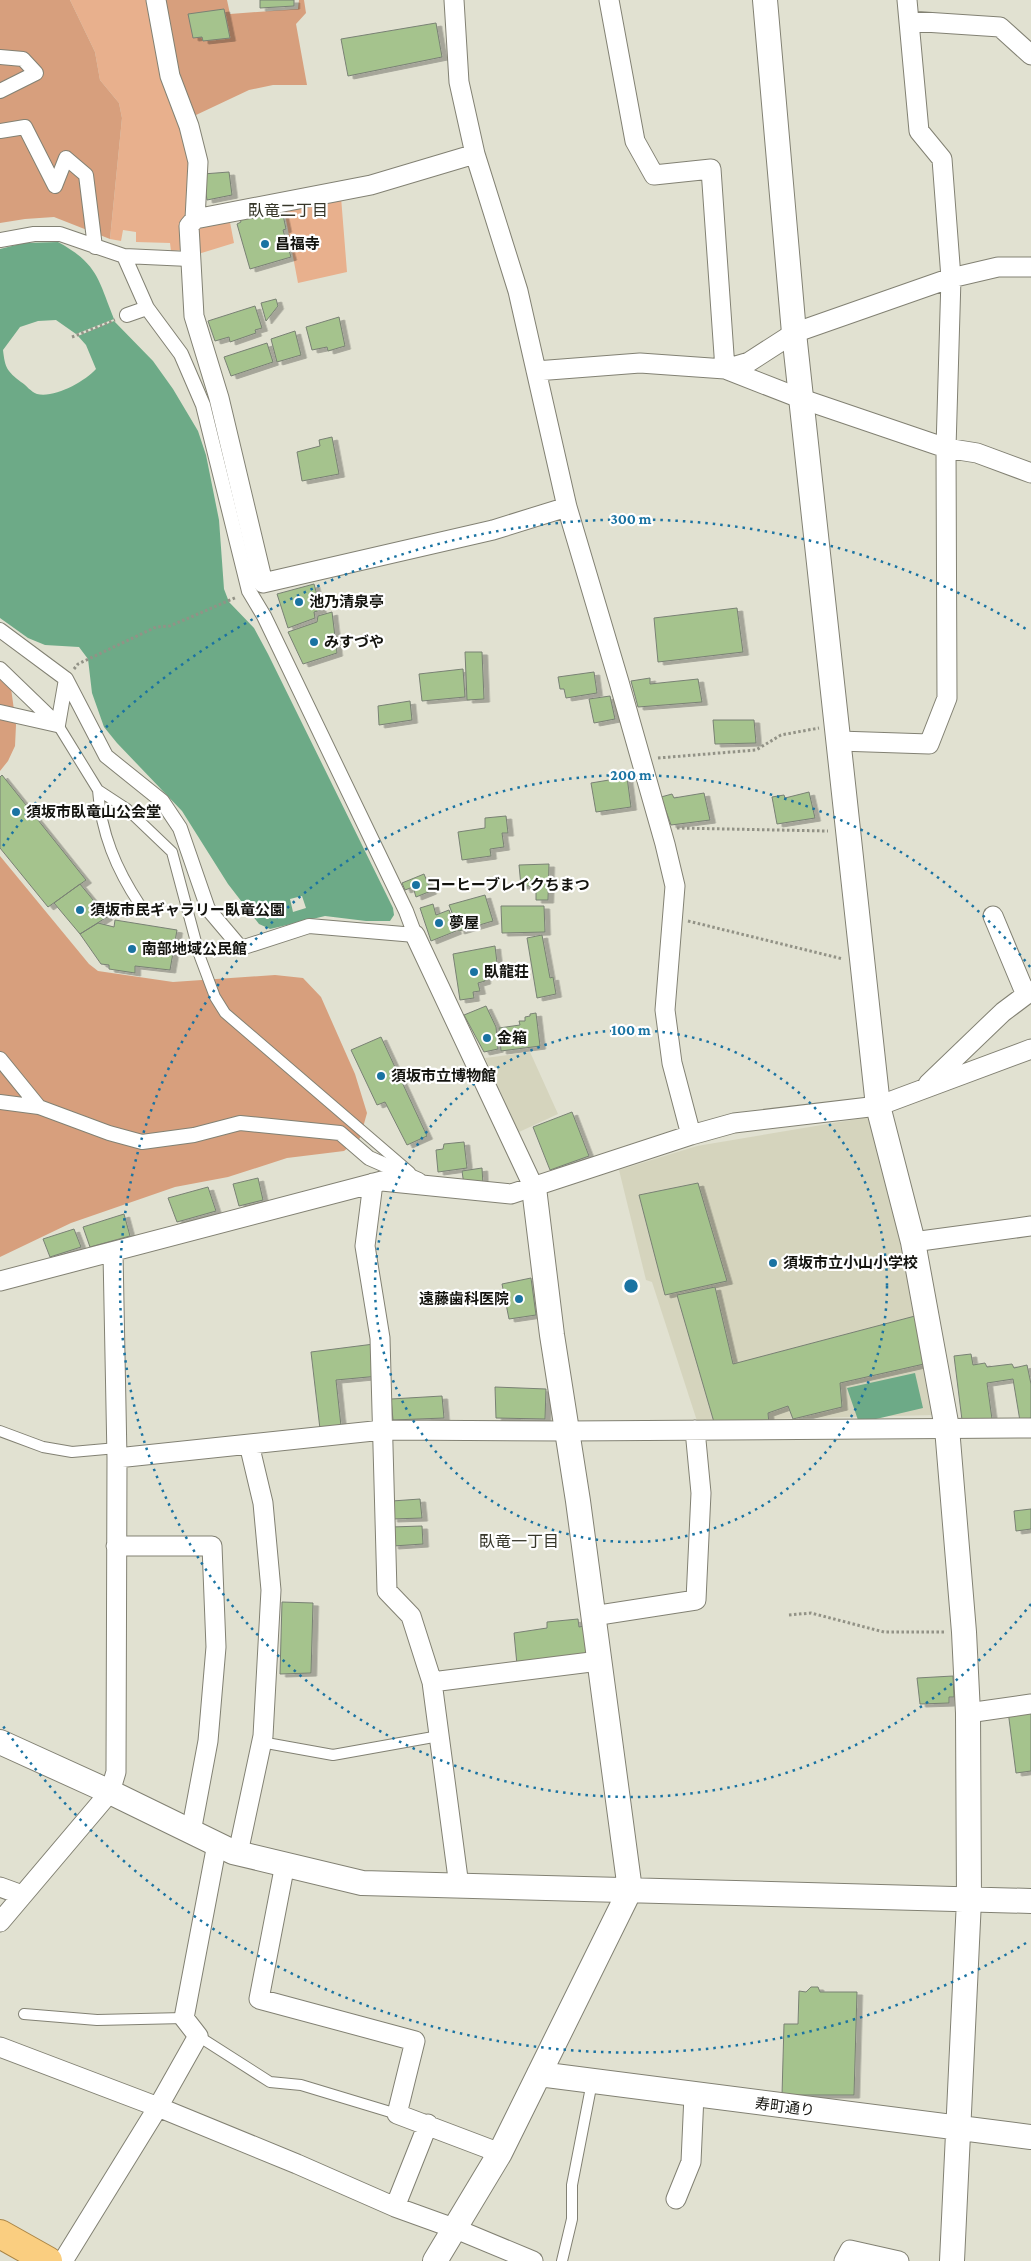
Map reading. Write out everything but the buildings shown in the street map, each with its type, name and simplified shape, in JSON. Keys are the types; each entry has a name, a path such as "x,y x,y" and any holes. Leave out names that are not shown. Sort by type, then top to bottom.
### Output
{"highway":[{"path":"0,2234 48,2261"}],"street":[{"path":"156,0 170,76 189,126 198,162 195,219 189,226 194,316 219,398 263,583 493,530 567,507"},
{"path":"454,0 459,82 475,154 518,290 567,507 675,886 665,1010 672,1063 691,1134"},
{"path":"609,0 634,140 654,175 711,169 725,369"},
{"path":"765,0 794,333 878,1106 913,1242 947,1428 964,1632 968,1713 969,1900 952,2261"},
{"path":"838,733 929,744 947,698 946,448 951,278 942,159 920,131 907,0"},
{"path":"909,21 1000,27 1031,54"},
{"path":"0,57 23,59 36,73 0,91"},
{"path":"0,131 25,127 55,186 66,158 86,175 95,247"},
{"path":"195,219 371,185 475,154"},
{"path":"0,240 34,234 60,234 124,256 190,259"},
{"path":"124,256 146,308 181,354 203,405 249,591 264,616 338,767 534,1188 536,1217 630,1890 500,2153 435,2261"},
{"path":"725,369 749,362 794,333 951,278 998,267 1031,267"},
{"path":"127,315 146,308"},
{"path":"536,371 640,364 725,369 802,399 946,448 976,453 1031,473"},
{"path":"0,630 66,679 106,756 162,801 180,828 208,909 241,948 309,926 415,935"},
{"path":"0,669 58,725"},
{"path":"58,725 66,679"},
{"path":"0,712 58,725"},
{"path":"924,1089 1003,1012 1028,993 993,916"},
{"path":"0,1281 382,1181 423,1183 511,1194 534,1188 691,1134 734,1123 878,1106 1031,1049"},
{"path":"0,1059 39,1107"},
{"path":"0,1102 39,1107 109,1133 142,1142 194,1135 240,1123 340,1134 369,1158 423,1183"},
{"path":"374,1183 365,1246 380,1338 387,1591 411,1616 432,1682 459,1886"},
{"path":"913,1242 1031,1226"},
{"path":"0,1922 110,1792 116,1772 117,1453 112,1252"},
{"path":"117,1453 249,1444 383,1430 567,1431 1031,1428"},
{"path":"593,1616 696,1600 701,1493 695,1430"},
{"path":"238,1853 262,1742 271,1590 263,1503 249,1444"},
{"path":"116,1546 212,1546 215,1584 214,1666 208,1741 191,1832"},
{"path":"432,1682 599,1661"},
{"path":"968,1713 1031,1704"},
{"path":"0,1742 238,1853 362,1883 1031,1901"},
{"path":"63,2261 158,2107 198,2036 184,2018 217,1844"},
{"path":"285,1864 259,1999 416,2041 396,2114 428,2124 500,2153"},
{"path":"0,1887 22,1895"},
{"path":"0,2047 158,2107 297,2164 395,2207 456,2229 533,2261"},
{"name":"寿町通り","path":"538,2074 694,2096 1031,2137"},
{"path":"676,2199 691,2162 694,2096"},
{"path":"395,2207 428,2124"},
{"path":"844,2261 850,2250 899,2261"}],"lane":[{"path":"58,725 98,790 128,809 172,852 200,957 215,997 225,1013 423,1183"},
{"path":"98,790 100,818 122,877 140,904"},
{"path":"0,1431 43,1447 72,1452 117,1453"},
{"path":"262,1742 333,1755 439,1736"},
{"path":"24,2014 97,2020 184,2018"},
{"path":"198,2036 270,2082 301,2086 396,2114"},
{"path":"562,2261 572,2219 572,2185 592,2082"}],"path":[{"path":"72,337 127,315"},
{"path":"78,664 156,627 170,626 234,599"},
{"path":"640,759 756,750 781,735 838,733"},
{"path":"660,828 848,832"},
{"path":"672,917 862,964"},
{"path":"789,1616 811,1613 884,1632 964,1632"}],"shaded area":[{"path":"0,0 70,0 95,52 100,80 119,103 122,118 110,239 54,217 0,223"},
{"path":"70,0 152,0 193,164 182,250 171,251 170,243 136,242 136,232 123,230 121,241 110,239 122,118 119,103 100,80 95,52"},
{"path":"162,0 227,0 230,14 298,9 299,0 304,0 306,13 296,24 307,85 273,85 249,90 196,115 184,99"},
{"path":"341,197 347,272 298,283 284,209"},
{"path":"229,217 234,243 195,255 194,224"},
{"path":"58,242 81,258 89,265 100,283 114,319 76,334 56,320 38,321 20,327 3,350 8,369 16,378 37,394 52,394 69,388 96,369 86,345 78,336 114,321 153,361 173,389 198,431 206,455 219,520 224,589 229,602 254,628 268,654 393,908 394,915 390,921 366,921 325,916 270,929 259,924 228,884 182,811 104,727 92,693 88,659 79,647 45,645 28,638 0,618 0,249 24,243","holes":["302,896 306,908 293,912 290,899"]},
{"path":"0,677 11,688 16,725 15,746 8,761 0,771"},
{"path":"0,856 89,964 98,971 173,982 275,975 303,978 321,997 355,1074 367,1113 360,1138 344,1151 287,1158 228,1177 175,1187 71,1223 0,1257"},
{"path":"530,1052 558,1114 519,1132 485,1058"},
{"name":"須坂市立小山小学校","path":"869,1117 901,1246 934,1415 697,1421 652,1282 646,1280 619,1170 697,1146"},
{"path":"915,1373 923,1408 859,1423 847,1388"}],"place":[{"name":"昌福寺","path":"265,244"},
{"name":"池乃清泉亭","path":"299,602"},
{"name":"みすづや","path":"314,642"},
{"name":"須坂市臥竜山公会堂","path":"16,812"},
{"name":"コーヒーブレイクちまつ","path":"416,885"},
{"name":"須坂市民ギャラリー臥竜公園","path":"80,910"},
{"name":"夢屋","path":"439,923"},
{"name":"南部地域公民館","path":"132,949"},
{"name":"臥龍荘","path":"474,972"},
{"name":"金箱","path":"487,1038"},
{"name":"須坂市立博物館","path":"381,1076"},
{"name":"須坂市立小山小学校","path":"773,1263"},
{"name":"遠藤歯科医院","path":"519,1299"}],"district":[{"name":"臥竜二丁目","path":"288,210"},
{"name":"臥竜一丁目","path":"519,1541"}]}
